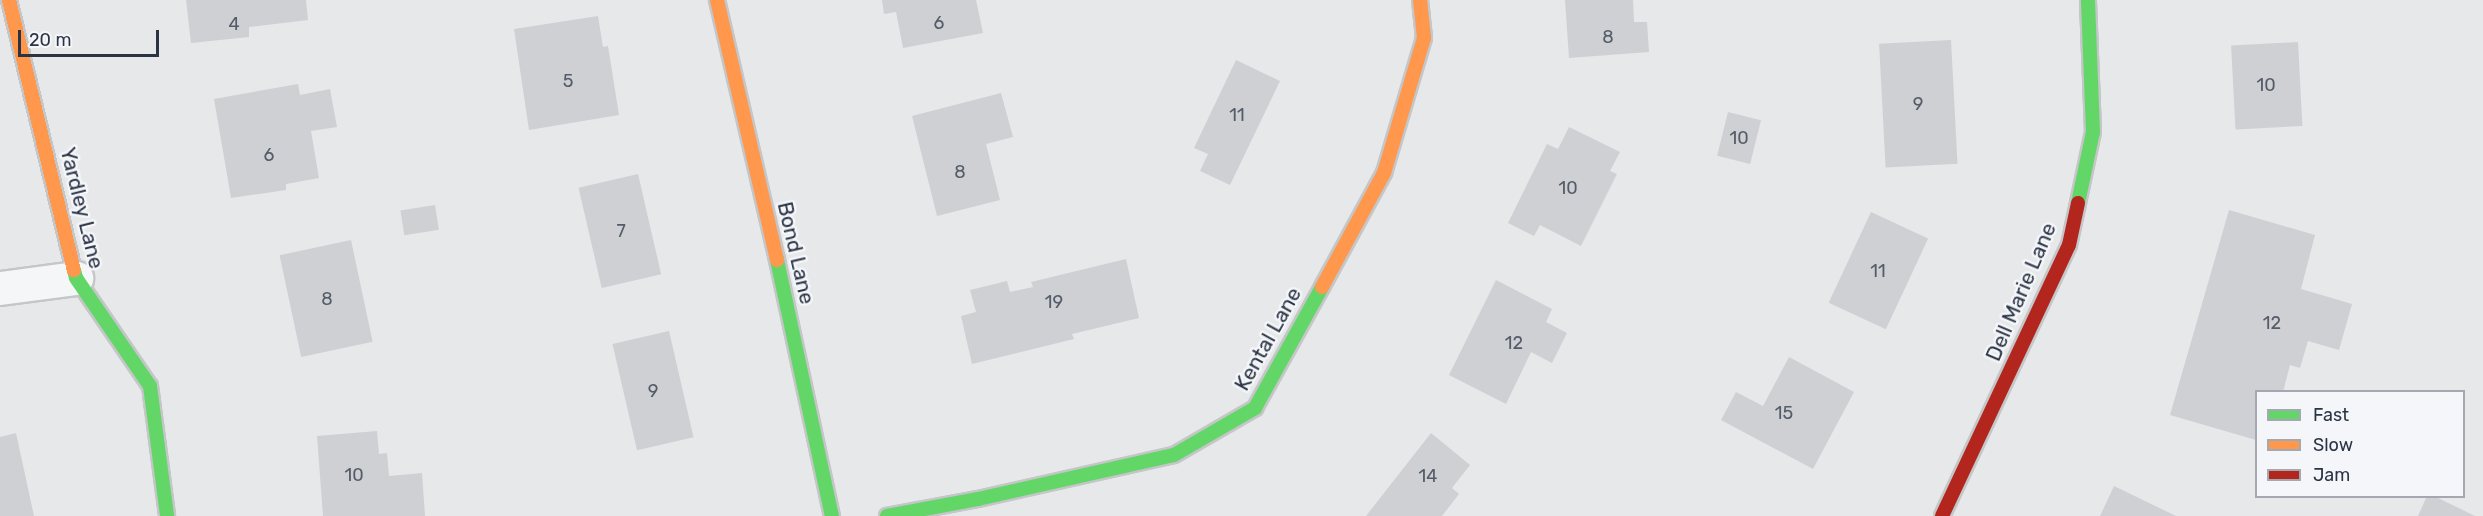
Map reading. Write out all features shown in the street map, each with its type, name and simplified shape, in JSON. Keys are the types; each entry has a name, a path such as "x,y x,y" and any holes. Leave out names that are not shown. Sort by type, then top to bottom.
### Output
{"street":[{"name":"Yardley Lane","path":"9,0 76,278 150,386 167,516"},
{"name":"Bond Lane","path":"717,0 812,414 832,516"},
{"name":"Kental Lane","path":"887,516 978,499 1174,455 1255,408 1384,173 1424,38 1420,0"},
{"name":"Dell Marie Lane","path":"1942,516 2069,245 2093,132 2088,0"},
{"path":"0,288 76,278"}],"building":[{"path":"186,0 306,0 308,20 249,27 249,37 191,43"},
{"path":"882,0 976,0 983,33 903,48 896,12 884,14"},
{"path":"1565,0 1633,0 1634,22 1647,22 1649,52 1569,58"},
{"path":"598,16 603,47 608,46 619,115 529,130 514,29"},
{"path":"1951,40 1957,164 1886,168 1879,44"},
{"path":"2298,42 2302,126 2235,129 2231,46"},
{"path":"1236,60 1280,81 1230,185 1200,171 1208,154 1194,148"},
{"path":"298,84 300,95 330,89 337,127 311,131 319,178 286,184 286,190 231,198 214,99"},
{"path":"1001,93 1013,137 986,144 1000,200 937,216 912,116"},
{"path":"1728,112 1761,120 1750,164 1717,156"},
{"path":"1569,127 1620,152 1610,171 1617,174 1581,246 1540,225 1534,236 1508,223 1547,144 1558,149"},
{"path":"638,174 661,274 602,288 579,188"},
{"path":"435,205 439,230 404,235 400,210"},
{"path":"2229,210 2315,235 2301,289 2352,304 2339,350 2308,341 2300,368 2290,365 2284,390 2255,390 2255,440 2170,415"},
{"path":"1871,212 1928,239 1886,329 1829,303"},
{"path":"351,240 373,342 301,357 280,255"},
{"path":"1126,259 1139,318 1072,334 1074,339 972,364 961,316 976,312 970,290 1007,281 1010,292 1033,287 1031,282"},
{"path":"1496,280 1552,309 1546,322 1567,333 1552,363 1531,352 1506,404 1449,375"},
{"path":"669,331 694,437 637,450 612,344"},
{"path":"1789,357 1854,392 1813,469 1721,420 1736,392 1763,406"},
{"path":"377,431 379,454 387,453 389,476 422,473 425,516 323,516 317,436"},
{"path":"16,433 34,516 0,516 0,437"},
{"path":"1431,433 1470,465 1452,488 1459,494 1442,516 1366,516"},
{"path":"2114,486 2176,516 2100,516"},
{"path":"2426,498 2438,498 2475,516 2418,516"}],"traffic: fast":[{"path":"2078,203 2093,132 2088,0"},
{"path":"777,260 832,516"},
{"path":"74,270 76,278 150,386 167,516"},
{"path":"887,516 978,499 1174,455 1255,408 1322,287"}],"traffic: slow":[{"path":"9,0 74,270"},
{"path":"717,0 777,260"},
{"path":"1322,287 1384,173 1424,38 1420,0"}],"traffic: jam":[{"path":"1942,516 2069,245 2078,203"}]}
